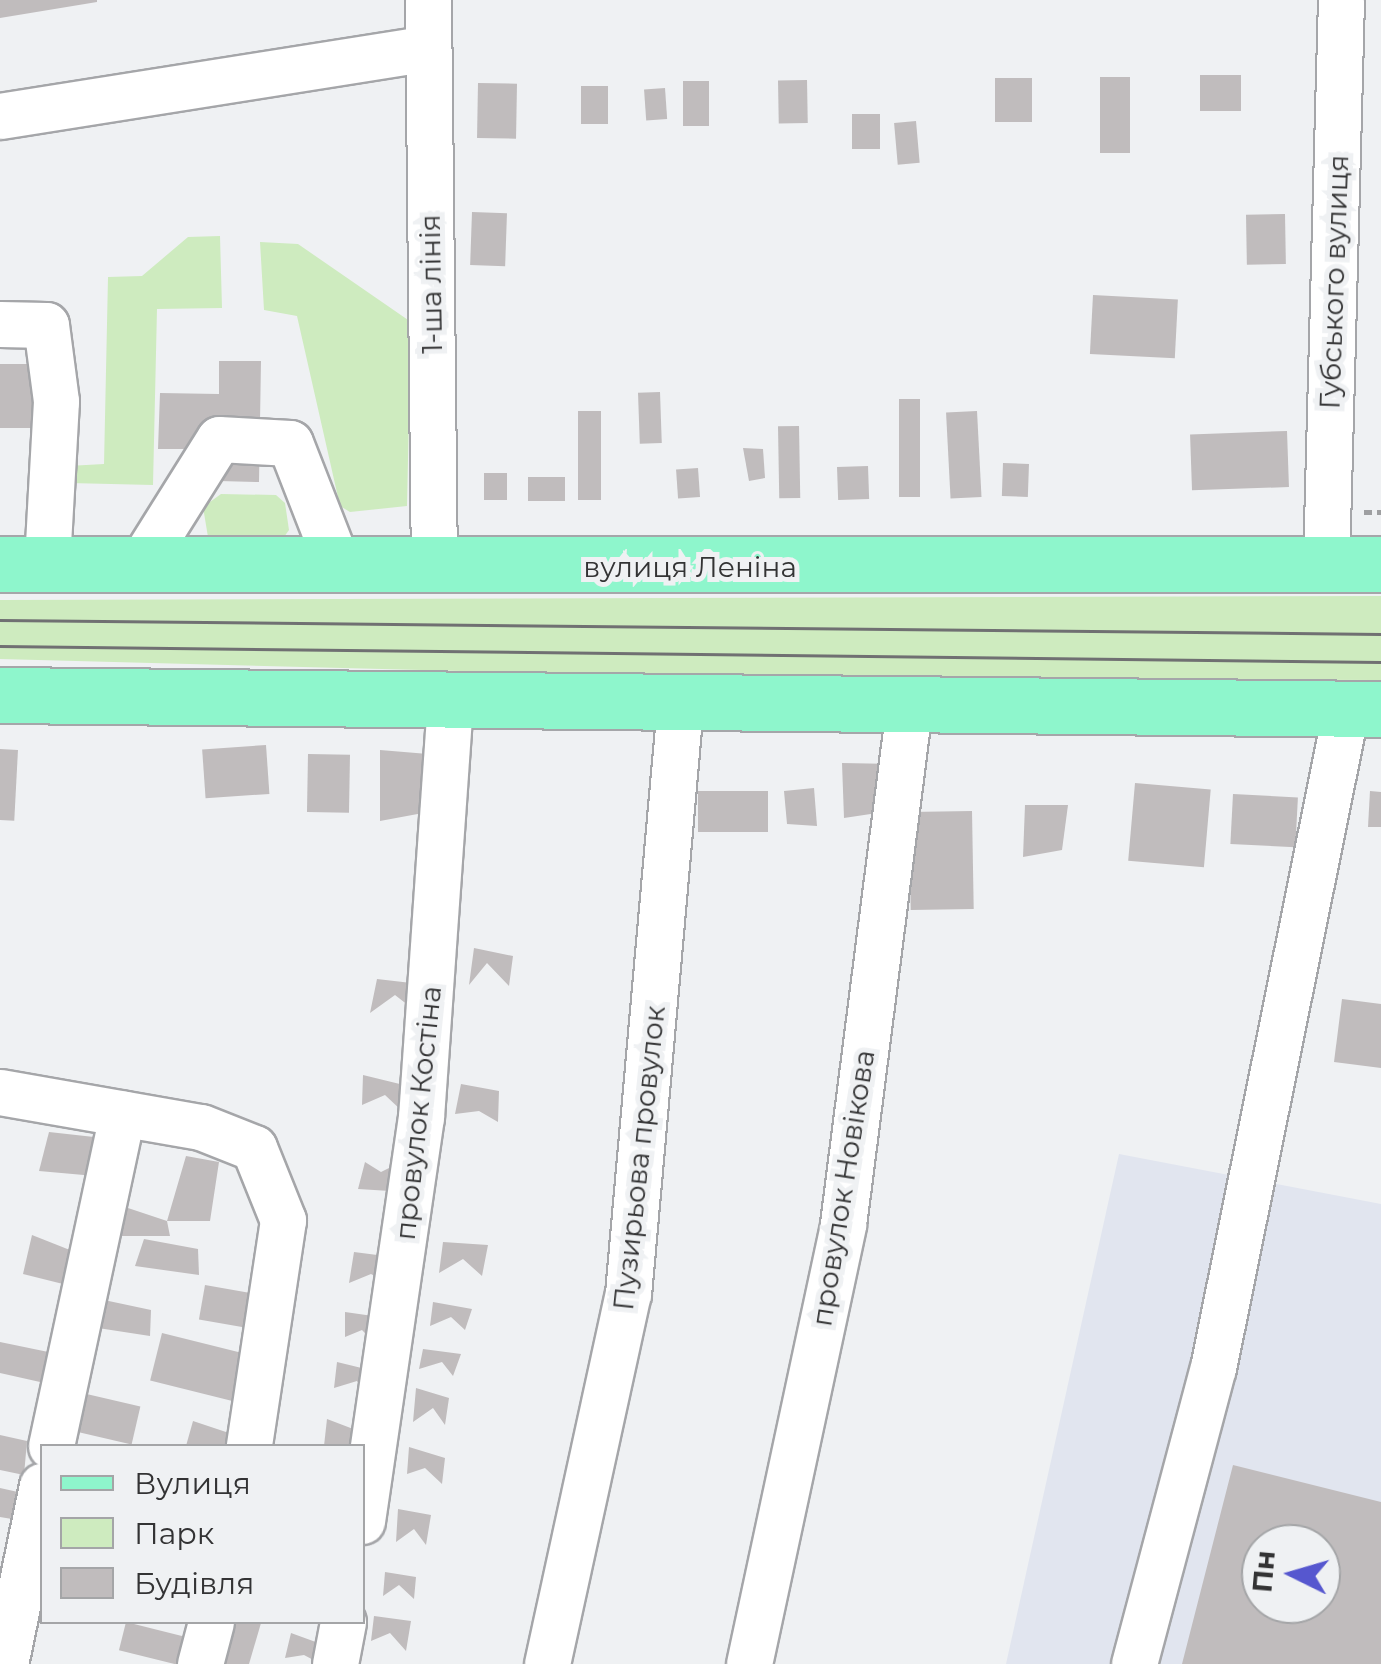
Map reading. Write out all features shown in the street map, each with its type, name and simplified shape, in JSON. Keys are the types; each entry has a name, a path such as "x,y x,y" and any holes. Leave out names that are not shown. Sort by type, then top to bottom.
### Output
{"main road":[{"name":"вулиця Леніна","path":"24,564 434,569 1381,564"},
{"path":"0,695 680,706 1364,709"}],"street":[{"name":"1-ша лінія","path":"428,0 434,569"},
{"name":"Губського вулиця","path":"1326,564 1341,0"},
{"path":"0,116 428,48"},
{"path":"0,324 46,325 56,401 24,564"},
{"path":"138,568 218,439 290,443 340,569"},
{"name":"провулок Костіна","path":"365,1500 421,1116 450,702"},
{"name":"Пузирьова провулок","path":"546,1664 628,1294 680,706"},
{"name":"провулок Новікова","path":"748,1664 843,1224 909,708"},
{"path":"1134,1664 1213,1368 1364,709"},
{"path":"0,1092 201,1127 254,1148 282,1220 248,1444"},
{"path":"51,1444 122,1114"},
{"path":"5,1664 40,1496"},
{"path":"200,1664 210,1624"},
{"path":"334,1664 343,1624"}],"shaded area":[{"path":"1119,1154 1381,1204 1381,1664 1006,1664"}],"green space":[{"path":"220,236 222,308 157,309 153,485 69,483 68,466 104,464 108,277 142,276 188,237"},
{"path":"260,242 298,244 411,322 407,506 350,512 340,506 297,316 264,310"},
{"path":"221,494 276,495 285,503 289,530 284,537 208,537 203,507"},
{"path":"1381,596 1381,680 765,679 0,659 0,600"}],"building":[{"path":"0,0 97,0 97,2 0,18"},
{"path":"1200,75 1241,75 1241,111 1200,111"},
{"path":"1100,77 1130,77 1130,153 1100,153"},
{"path":"995,78 1032,78 1032,122 995,122"},
{"path":"807,80 808,123 779,123 778,81"},
{"path":"683,81 709,81 709,126 683,126"},
{"path":"478,83 517,84 516,139 477,138"},
{"path":"581,86 608,86 608,124 581,124"},
{"path":"665,88 667,119 646,120 644,89"},
{"path":"852,114 880,114 880,149 852,149"},
{"path":"916,121 920,163 898,165 894,123"},
{"path":"472,212 507,213 505,266 470,265"},
{"path":"1285,214 1286,264 1247,265 1246,215"},
{"path":"1093,295 1178,299 1175,358 1090,354"},
{"path":"219,361 261,361 259,482 219,481 219,449 158,449 160,393 219,394"},
{"path":"0,364 35,364 35,428 0,428"},
{"path":"660,392 662,443 640,444 638,393"},
{"path":"899,399 920,399 920,497 899,497"},
{"path":"578,411 601,411 601,500 578,500"},
{"path":"977,411 982,497 951,499 946,413"},
{"path":"778,426 799,426 800,498 779,498"},
{"path":"1287,431 1289,487 1192,490 1190,434"},
{"path":"743,448 763,449 765,478 749,481"},
{"path":"1003,463 1029,464 1028,497 1002,496"},
{"path":"868,466 869,499 838,500 837,467"},
{"path":"698,468 700,497 678,498 676,470"},
{"path":"484,473 507,473 507,500 484,500"},
{"path":"528,477 565,477 565,501 528,501"},
{"path":"266,745 269,794 206,798 202,749"},
{"path":"0,749 18,750 14,821 0,820"},
{"path":"380,750 428,754 423,813 380,821"},
{"path":"308,754 350,755 349,813 307,812"},
{"path":"842,763 895,764 884,812 844,818"},
{"path":"1135,783 1211,790 1204,867 1128,861"},
{"path":"814,788 817,826 787,824 784,791"},
{"path":"698,791 768,791 768,832 698,832"},
{"path":"1370,791 1381,792 1381,827 1368,827"},
{"path":"1233,794 1298,797 1295,847 1230,844"},
{"path":"1025,805 1068,805 1062,850 1023,857"},
{"path":"972,811 974,909 911,910 909,812"},
{"path":"474,948 513,956 509,986 487,963 469,985"},
{"path":"377,979 420,984 413,1009 395,995 370,1013"},
{"path":"1342,999 1381,1004 1381,1068 1334,1062"},
{"path":"363,1075 408,1086 402,1111 385,1095 362,1105"},
{"path":"461,1084 499,1091 498,1122 479,1111 455,1114"},
{"path":"49,1132 103,1138 95,1176 39,1171"},
{"path":"186,1156 219,1162 210,1221 167,1221"},
{"path":"365,1162 381,1172 399,1163 390,1191 358,1189"},
{"path":"119,1205 167,1221 170,1236 111,1236"},
{"path":"32,1235 80,1254 71,1286 23,1274"},
{"path":"144,1239 198,1249 199,1275 135,1266"},
{"path":"443,1242 488,1245 482,1276 463,1259 439,1273"},
{"path":"354,1252 385,1256 386,1282 371,1274 349,1283"},
{"path":"205,1285 258,1294 252,1329 199,1319"},
{"path":"104,1300 151,1310 150,1336 98,1328"},
{"path":"433,1302 472,1309 465,1330 451,1317 430,1326"},
{"path":"345,1312 380,1317 378,1347 362,1330 345,1337"},
{"path":"162,1333 253,1356 241,1403 150,1381"},
{"path":"0,1342 58,1354 49,1384 0,1373"},
{"path":"423,1349 461,1354 453,1376 442,1362 419,1369"},
{"path":"337,1362 378,1372 368,1399 357,1381 334,1388"},
{"path":"416,1388 449,1398 445,1425 433,1408 413,1422"},
{"path":"78,1392 140,1406 130,1444 69,1430"},
{"path":"327,1419 369,1435 365,1446 324,1444"},
{"path":"193,1421 235,1435 233,1444 187,1444"},
{"path":"0,1435 27,1441 24,1475 0,1470"},
{"path":"409,1447 445,1458 442,1484 425,1468 407,1474"},
{"path":"1233,1465 1381,1502 1381,1664 1182,1664"},
{"path":"0,1488 18,1492 12,1519 0,1517"},
{"path":"398,1509 431,1515 426,1545 414,1529 396,1542"},
{"path":"385,1572 416,1577 414,1599 399,1585 383,1596"},
{"path":"374,1616 411,1621 406,1651 390,1633 371,1641"},
{"path":"126,1624 194,1639 188,1664 119,1650"},
{"path":"227,1624 261,1624 249,1664 218,1664"},
{"path":"291,1633 324,1645 321,1664 304,1655 285,1658"}],"tram line":[{"path":"0,620 1381,634"},
{"path":"0,646 1381,662"}]}
